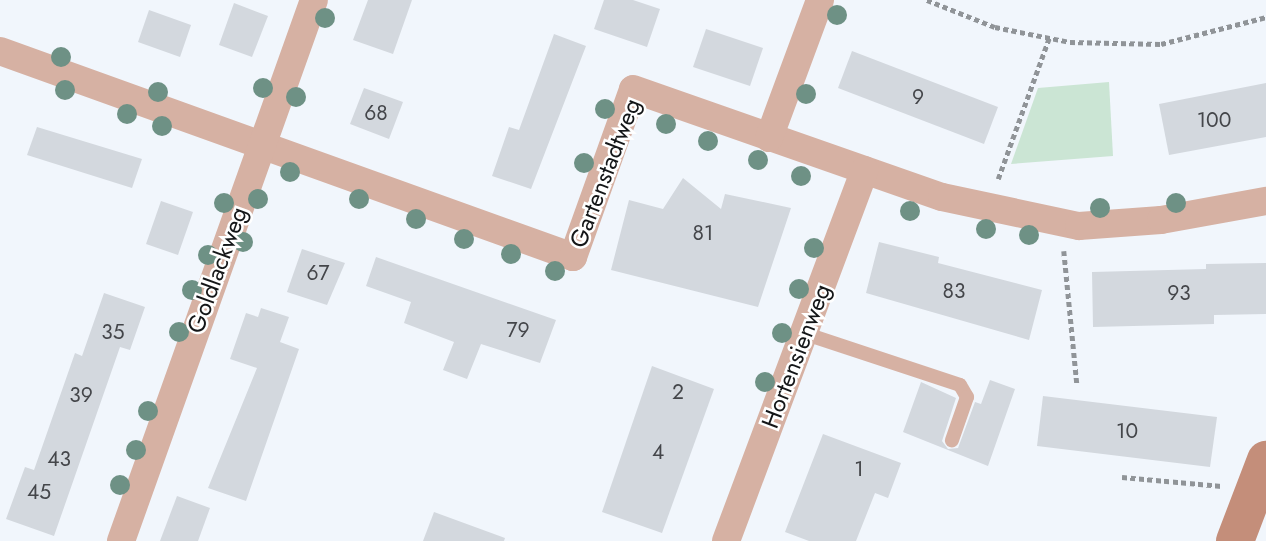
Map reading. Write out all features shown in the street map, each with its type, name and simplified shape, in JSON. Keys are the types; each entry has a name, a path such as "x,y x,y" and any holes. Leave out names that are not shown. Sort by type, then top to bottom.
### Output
{"street":[{"name":"Goldlackweg","path":"121,541 313,0"},
{"path":"769,138 820,0"},
{"name":"Gartenstadtweg","path":"0,51 573,257 633,89 942,197 1079,226 1161,220 1266,201"},
{"name":"Hortensienweg","path":"726,541 806,334 865,170"},
{"path":"1235,541 1260,474"}],"lane":[{"path":"806,334 960,385 967,397 952,440"}],"path":[{"path":"927,0 995,27 1049,38 1161,44 1266,17"},
{"path":"988,207 1049,38"},
{"path":"1062,222 1077,383"},
{"path":"1122,477 1260,474"}],"green space":[{"path":"1109,82 1113,156 1011,164 1038,88"}],"building":[{"path":"368,0 412,0 393,54 353,40"},
{"path":"604,0 633,0 660,9 647,47 594,29"},
{"path":"234,3 268,16 252,57 219,45"},
{"path":"149,10 191,25 180,57 138,42"},
{"path":"706,29 763,48 750,86 693,67"},
{"path":"554,34 586,46 531,189 492,176 509,127 519,130"},
{"path":"852,51 998,107 984,144 838,88"},
{"path":"1266,83 1266,137 1169,155 1159,104"},
{"path":"364,88 403,102 389,139 350,124"},
{"path":"37,127 142,159 132,188 27,155"},
{"path":"683,178 721,209 725,194 791,208 758,307 611,270 629,200 663,209"},
{"path":"161,201 193,212 178,255 146,244"},
{"path":"879,242 939,257 938,263 1042,290 1029,340 866,293"},
{"path":"302,249 345,263 327,305 287,292"},
{"path":"376,257 556,320 540,363 481,344 467,379 443,370 454,342 404,323 411,302 366,286"},
{"path":"1266,263 1266,314 1214,315 1214,324 1093,327 1092,272 1206,269 1206,264"},
{"path":"104,293 145,307 130,350 120,347 54,536 6,519 25,467 34,470 75,353 82,356"},
{"path":"261,308 289,317 280,342 299,349 246,501 208,488 257,368 230,359 246,313 258,317"},
{"path":"652,366 714,389 662,533 602,512"},
{"path":"990,380 1015,389 988,466 903,432 921,382 956,398 942,441 948,449 958,448 975,402 981,404"},
{"path":"1043,396 1217,417 1210,467 1037,446"},
{"path":"823,434 901,463 888,498 875,493 856,541 809,541 785,532"},
{"path":"177,496 210,508 198,541 160,541"},
{"path":"434,512 505,538 504,541 423,541"}]}
